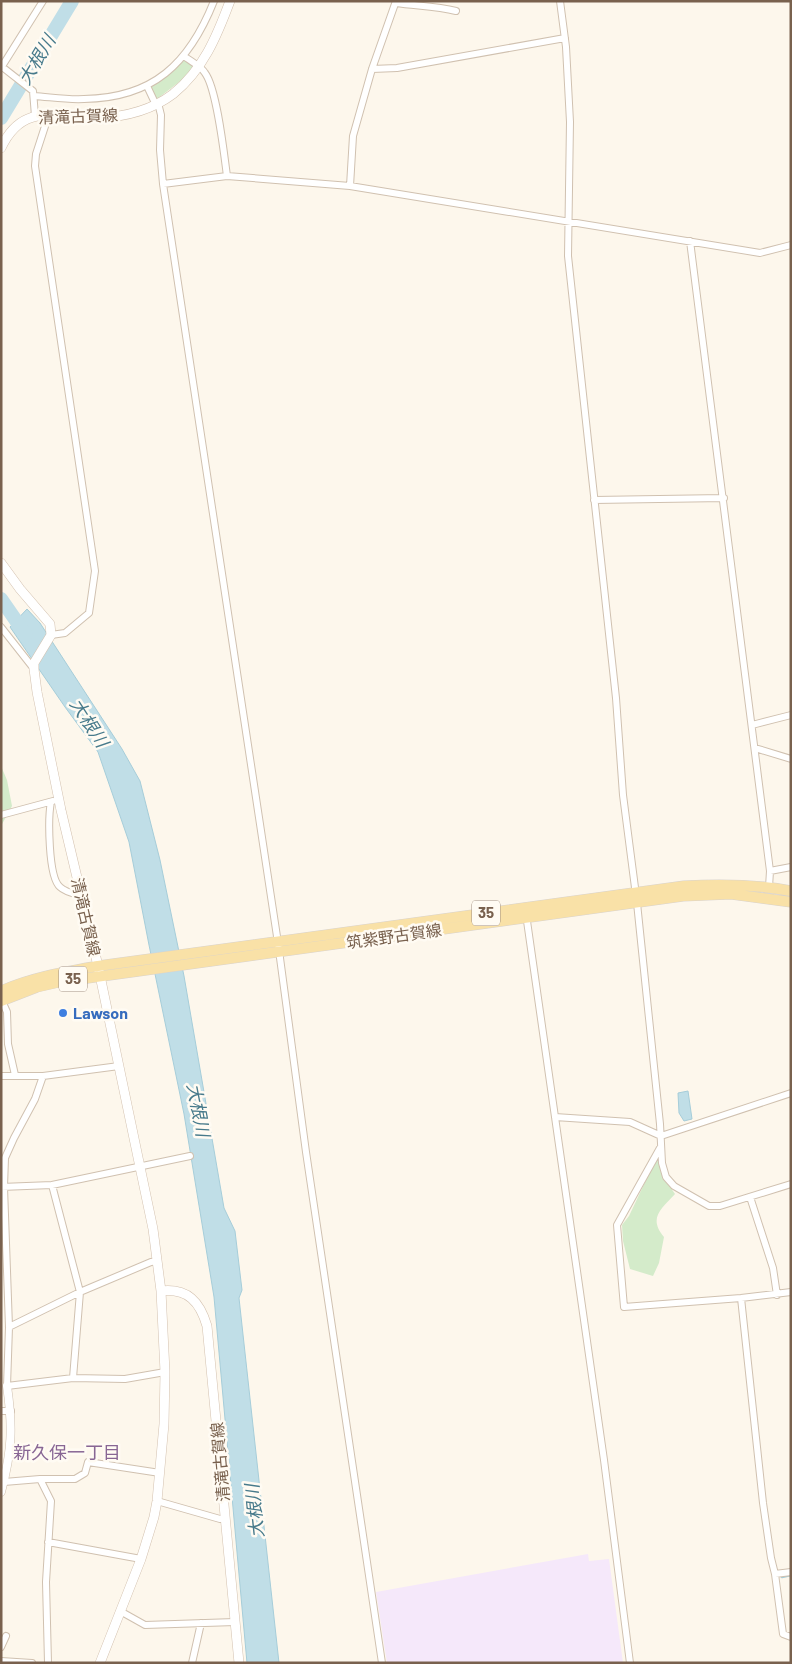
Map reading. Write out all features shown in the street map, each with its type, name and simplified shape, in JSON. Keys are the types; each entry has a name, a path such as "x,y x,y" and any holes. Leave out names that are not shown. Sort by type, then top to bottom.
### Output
{"main road":[{"name":"清滝古賀線","path":"1,148 11,131 26,119 34,116 49,114 98,118 137,112 157,104 186,82 199,67 212,46 230,1"},
{"path":"1,563 50,624 50,637 34,666"},
{"name":"清滝古賀線","path":"34,666 55,799 82,896 99,971 140,1167 158,1262 161,1291 165,1372 164,1424 154,1517 141,1559 100,1663"},
{"name":"筑紫野古賀線","path":"2,998 34,978 58,972 99,971 148,965 636,898 708,885 732,884 791,891"},
{"name":"筑紫野古賀線","path":"636,898 707,894 752,896 791,902"},
{"name":"清滝古賀線","path":"161,1291 184,1293 193,1298 204,1316 207,1326 239,1663"}],"street":[{"path":"34,116 33,91 2,67 43,1"},
{"path":"34,96 82,99 102,98 128,93 147,86 162,77 184,56 214,1"},
{"path":"560,1 565,38 570,122 568,256 616,698 623,795 636,898 660,1148 666,1177 674,1186 690,1197 709,1206 720,1206 791,1184"},
{"path":"350,186 353,136 372,69 396,2 422,7 441,7 456,11"},
{"path":"372,69 396,68 565,38"},
{"path":"184,56 205,72 212,90 227,176"},
{"path":"147,86 157,104 160,115 160,150 163,184 278,947 382,1663"},
{"path":"49,114 36,154 35,166 95,571 89,613 65,633 50,637"},
{"path":"163,184 227,176 350,186 395,195 760,252 791,245"},
{"path":"690,241 755,748 770,871 769,887"},
{"path":"594,500 724,498"},
{"path":"1,627 34,666"},
{"path":"752,725 791,715"},
{"path":"755,748 791,760"},
{"path":"1,815 55,799"},
{"path":"55,799 49,812 54,875 61,889 82,896"},
{"path":"770,871 791,867"},
{"path":"526,913 604,1460 630,1663"},
{"path":"2,998 7,1012 8,1044 15,1075"},
{"path":"1,1076 43,1076 119,1066"},
{"path":"1,1492 10,1452 12,1433 8,1386 9,1327 3,1187 5,1158 35,1099 43,1076"},
{"path":"555,1117 630,1122 660,1136 791,1093"},
{"path":"660,1148 618,1225 624,1307 741,1298 791,1292"},
{"path":"3,1187 52,1185 190,1156"},
{"path":"52,1185 80,1292 73,1378"},
{"path":"750,1197 773,1268 777,1294"},
{"path":"9,1327 80,1292 151,1262 158,1262"},
{"path":"741,1298 763,1503 771,1558 783,1634 791,1637"},
{"path":"8,1386 73,1378 126,1379 165,1372"},
{"path":"1,1411 11,1411"},
{"path":"4,1482 75,1479 85,1473 88,1462 160,1473"},
{"path":"40,1479 51,1502 46,1582 48,1663"},
{"path":"156,1501 225,1519"},
{"path":"48,1542 141,1559"},
{"path":"775,1574 791,1572"},
{"path":"120,1612 145,1625 235,1622"},
{"path":"192,1663 201,1623"},
{"path":"1,1647 6,1636"},
{"path":"1,1661 32,1663"}],"shaded area":[{"path":"588,1554 589,1561 609,1559 623,1663 387,1663 376,1592"}],"green space":[{"path":"183,60 194,66 183,79 157,99 151,87 162,80"},
{"path":"1,766 7,780 12,806 1,826"},
{"path":"656,1159 659,1159 662,1175 675,1194 658,1214 657,1224 664,1237 659,1263 653,1276 630,1269 623,1241 622,1225 629,1216"}],"water":[{"path":"27,609 40,623 122,749 140,781 160,860 184,976 224,1208 235,1231 242,1290 239,1298 279,1663 247,1663 214,1297 184,1114 129,842 98,752 10,627"},
{"path":"688,1091 692,1119 684,1121 679,1113 678,1093"}],"waterway":[{"name":"大根川","path":"1,118 72,1"},
{"name":"大根川","path":"1,599 26,635"},
{"path":"782,1577 791,1575"}],"place":[{"name":"Lawson","path":"63,1013"}],"district":[{"name":"新久保一丁目","path":"67,1453"}]}
